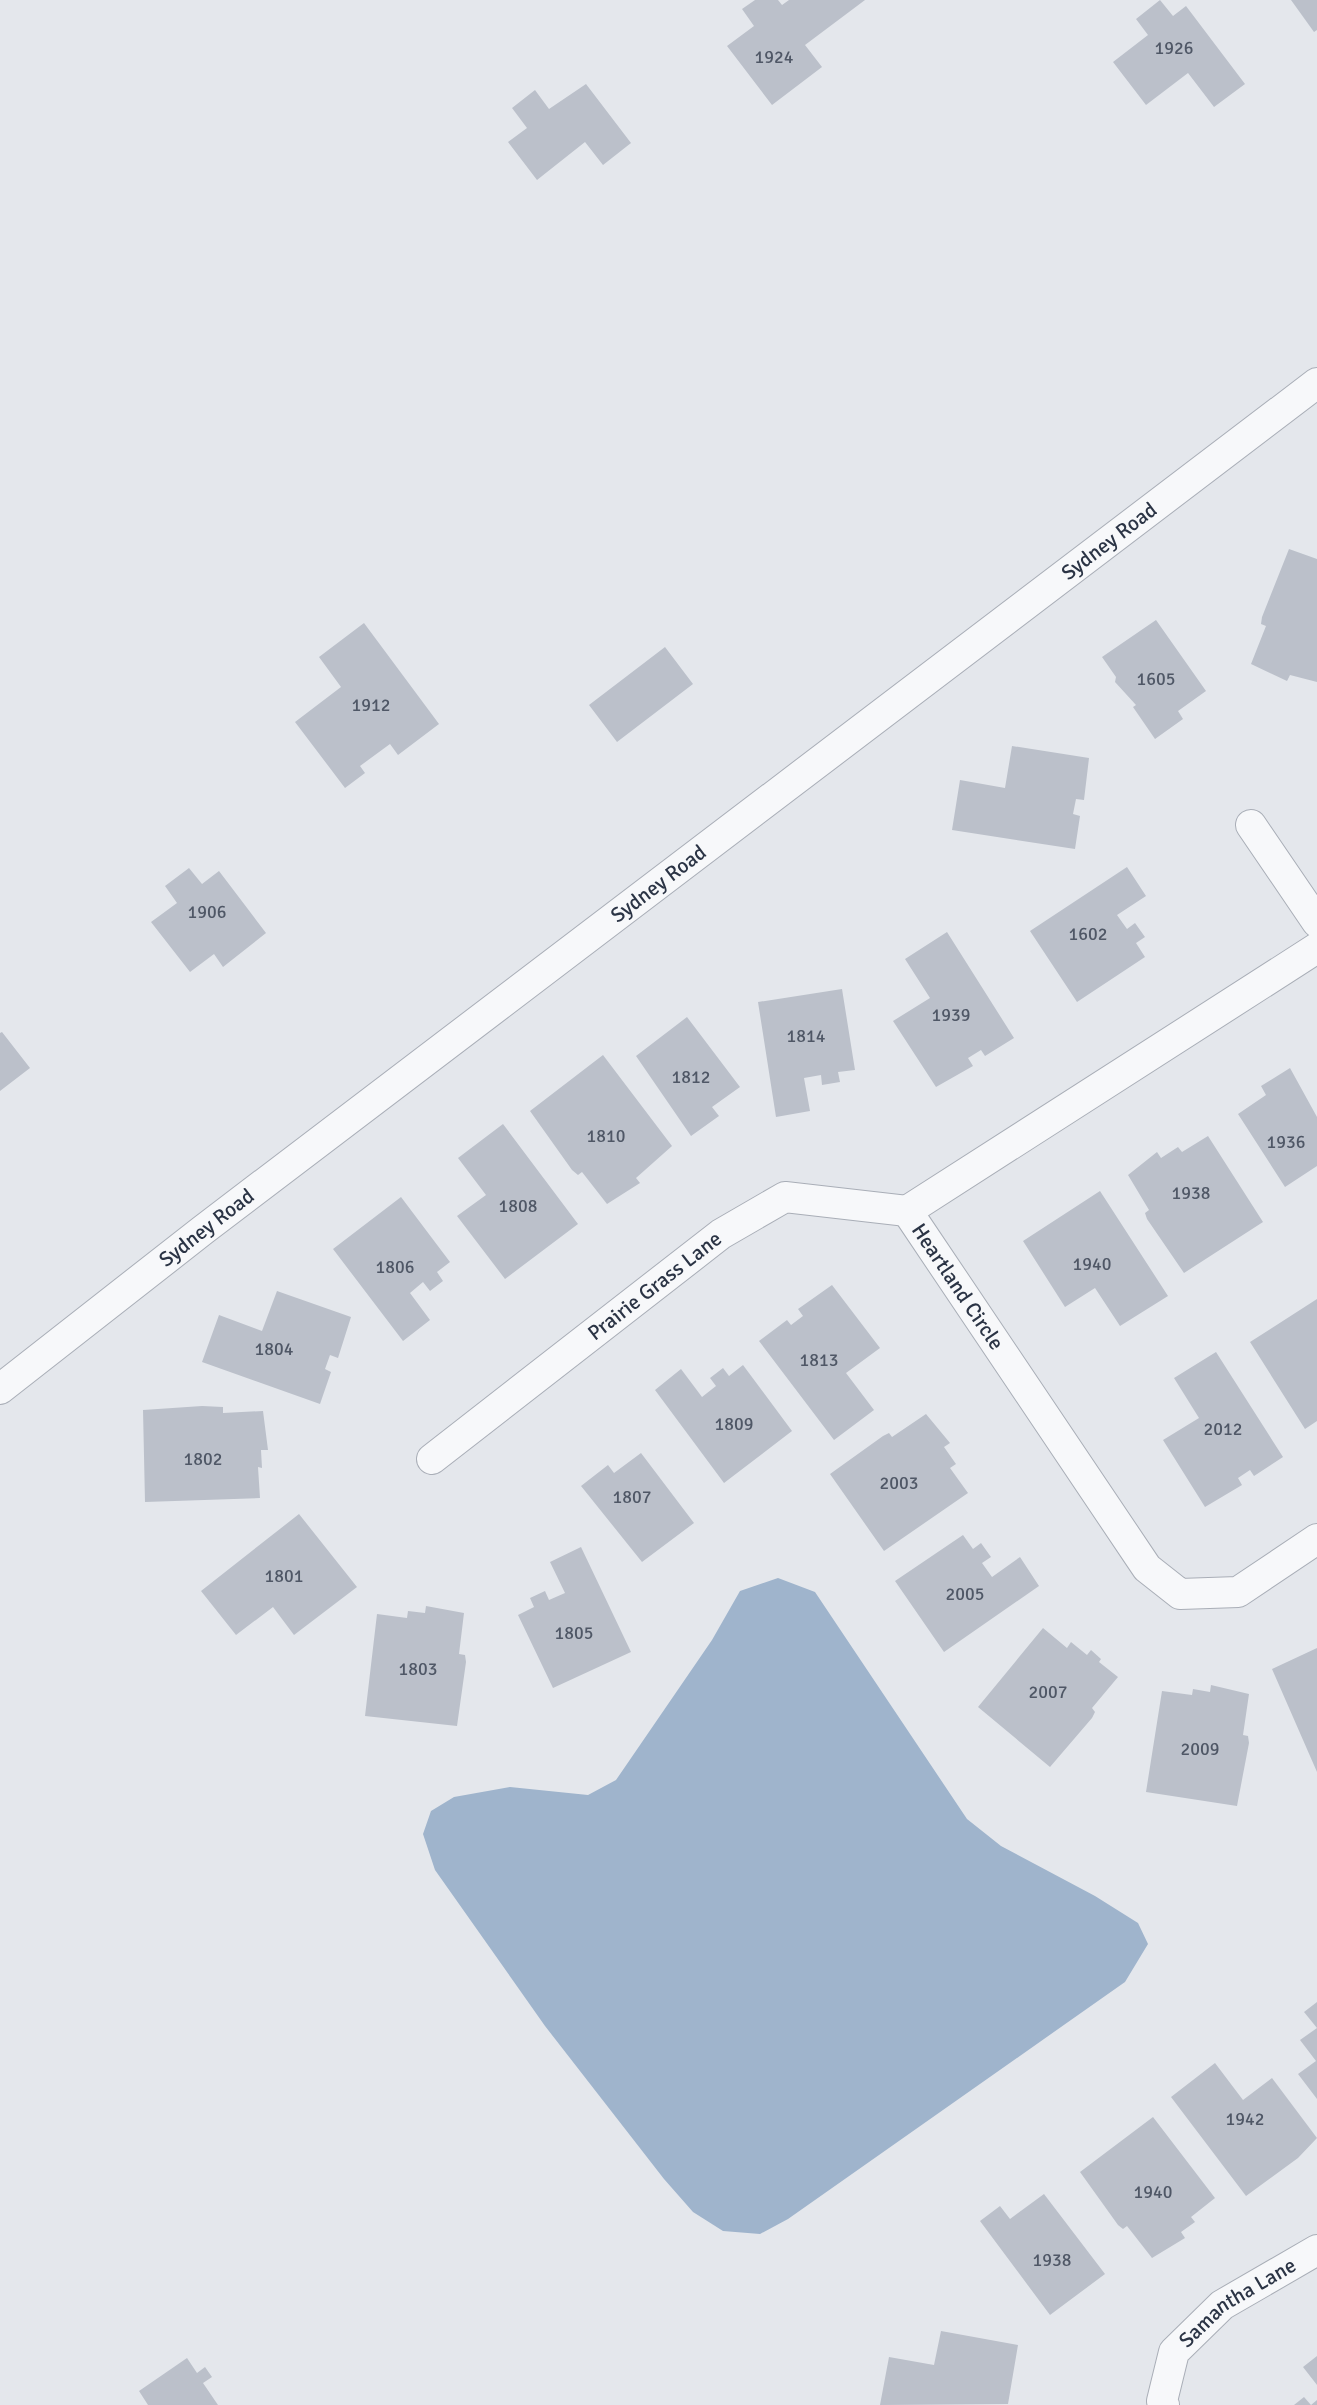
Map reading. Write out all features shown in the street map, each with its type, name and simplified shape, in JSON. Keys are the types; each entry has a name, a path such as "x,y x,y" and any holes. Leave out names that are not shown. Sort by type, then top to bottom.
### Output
{"street":[{"name":"Sydney Road","path":"0,1389 203,1230 1317,383"},
{"path":"1251,825 1317,922"},
{"name":"Heartland Circle","path":"1317,948 907,1211 1147,1568 1181,1594 1238,1592 1317,1539"},
{"name":"Prairie Grass Lane","path":"432,1459 721,1234 785,1197 907,1211"},
{"name":"Samantha Lane","path":"1164,2405 1162,2401 1174,2352 1222,2305 1317,2250"}],"water":[{"path":"778,1578 815,1592 967,1819 1001,1846 1095,1896 1138,1923 1148,1944 1125,1982 788,2219 760,2234 723,2231 693,2212 664,2179 545,2026 435,1870 423,1834 431,1811 454,1797 510,1787 588,1795 616,1780 712,1640 740,1591"}],"building":[{"path":"755,0 778,0 782,5 789,0 865,0 805,45 822,67 772,105 727,46 754,26 742,9"},
{"path":"1160,0 1173,16 1186,6 1245,84 1214,107 1188,73 1146,105 1113,62 1148,35 1136,19"},
{"path":"1291,0 1317,0 1317,30 1314,32"},
{"path":"586,84 631,143 603,165 585,142 537,180 508,142 527,128 512,108 535,90 549,109"},
{"path":"1289,549 1317,559 1317,682 1290,675 1287,681 1251,664 1266,626 1261,624 1262,617"},
{"path":"1156,620 1206,691 1178,711 1183,719 1155,739 1133,707 1136,705 1115,682 1116,677 1102,657"},
{"path":"364,623 439,724 398,755 390,744 360,766 365,773 345,788 295,722 341,687 319,657"},
{"path":"665,647 693,684 617,742 589,705"},
{"path":"1012,746 1089,758 1084,800 1076,799 1073,814 1080,816 1075,849 952,830 960,780 1005,788"},
{"path":"1127,867 1146,896 1117,915 1127,929 1135,923 1145,937 1136,943 1145,957 1077,1002 1030,931"},
{"path":"189,868 202,884 219,871 266,933 223,967 214,954 190,972 151,922 177,903 165,886"},
{"path":"947,932 1014,1038 985,1056 981,1050 968,1058 973,1066 936,1087 893,1021 930,998 905,959"},
{"path":"842,989 855,1070 838,1072 840,1082 822,1085 821,1075 804,1078 810,1111 776,1117 758,1002"},
{"path":"687,1017 740,1087 712,1107 719,1116 691,1136 636,1056"},
{"path":"2,1032 30,1068 0,1091 0,1033"},
{"path":"603,1055 672,1146 636,1178 640,1183 607,1204 582,1172 578,1175 572,1170 530,1111"},
{"path":"1290,1068 1317,1117 1317,1166 1285,1187 1238,1114 1266,1095 1261,1086"},
{"path":"503,1124 578,1224 505,1279 457,1216 486,1195 458,1158"},
{"path":"1208,1136 1263,1222 1184,1273 1147,1219 1145,1213 1149,1210 1128,1175 1157,1152 1161,1158 1178,1147 1182,1152"},
{"path":"1100,1191 1168,1296 1120,1326 1095,1288 1065,1307 1023,1241"},
{"path":"401,1197 450,1262 437,1272 443,1281 430,1291 423,1282 410,1293 430,1320 403,1341 333,1249"},
{"path":"832,1285 880,1348 846,1373 874,1410 834,1440 759,1341 787,1320 791,1325 803,1316 798,1309"},
{"path":"277,1291 351,1317 338,1358 330,1355 325,1369 331,1372 320,1404 202,1362 219,1315 262,1331"},
{"path":"1317,1299 1317,1421 1305,1429 1250,1342"},
{"path":"1216,1352 1283,1457 1254,1476 1250,1470 1238,1478 1242,1485 1205,1507 1163,1440 1199,1418 1174,1378"},
{"path":"743,1365 792,1431 724,1483 655,1390 681,1369 702,1397 716,1386 710,1378 723,1368 729,1376"},
{"path":"223,1407 223,1413 263,1411 268,1450 261,1450 262,1468 258,1467 260,1498 145,1502 143,1410"},
{"path":"926,1414 950,1443 944,1447 956,1464 950,1468 968,1493 884,1551 830,1474 883,1436 889,1433 892,1437"},
{"path":"641,1453 694,1523 642,1562 581,1486 608,1465 614,1473"},
{"path":"299,1514 357,1587 294,1635 273,1607 236,1635 201,1591"},
{"path":"963,1535 973,1549 981,1543 991,1557 982,1563 992,1577 1020,1557 1039,1586 944,1652 895,1581"},
{"path":"581,1547 631,1652 553,1688 518,1615 534,1607 530,1598 545,1591 549,1600 565,1593 550,1562"},
{"path":"426,1606 464,1613 459,1654 465,1655 466,1662 457,1726 365,1716 377,1614 407,1618 408,1611 425,1613"},
{"path":"1043,1628 1067,1648 1071,1642 1087,1655 1091,1650 1101,1659 1099,1662 1118,1677 1092,1708 1095,1712 1092,1718 1050,1767 978,1707"},
{"path":"1317,1648 1317,1772 1272,1669"},
{"path":"1211,1685 1249,1694 1243,1735 1248,1736 1249,1743 1237,1806 1146,1792 1162,1691 1192,1695 1193,1689 1210,1692"},
{"path":"1317,2002 1317,2028 1304,2012"},
{"path":"1317,2028 1317,2099 1298,2074 1316,2061 1300,2040"},
{"path":"1215,2063 1243,2100 1272,2078 1317,2138 1298,2158 1246,2196 1171,2097"},
{"path":"1153,2117 1215,2198 1191,2217 1195,2222 1181,2232 1185,2238 1152,2258 1127,2226 1123,2229 1118,2225 1080,2172"},
{"path":"1044,2194 1105,2274 1050,2315 980,2221 1000,2206 1010,2219"},
{"path":"941,2331 1018,2345 1008,2404 880,2405 889,2357 934,2365"},
{"path":"1317,2356 1317,2385 1303,2367"},
{"path":"187,2358 197,2373 205,2367 212,2377 203,2383 218,2405 148,2405 139,2391"},
{"path":"1304,2397 1311,2405 1294,2405"}]}
